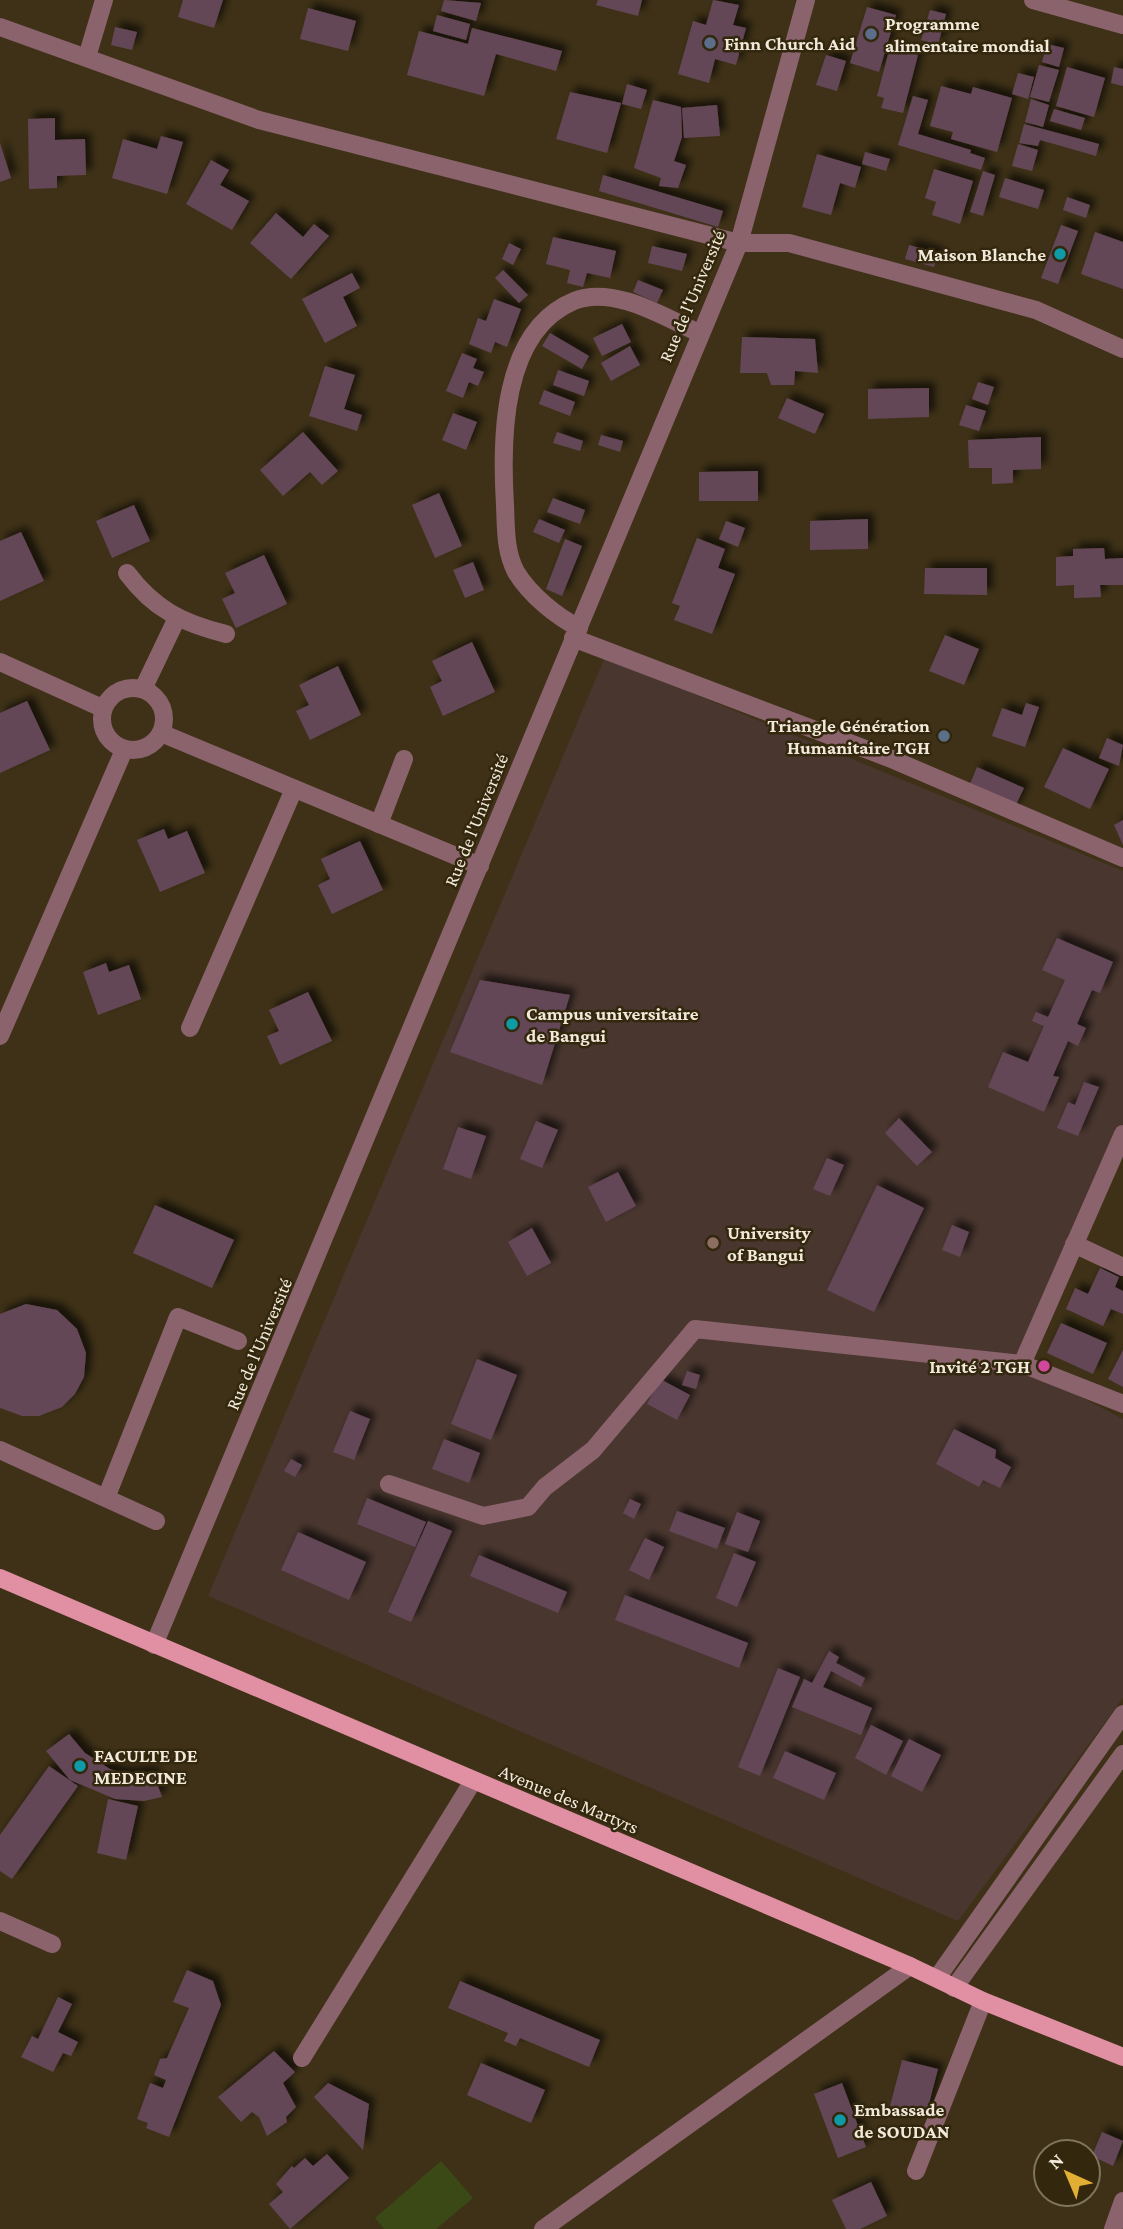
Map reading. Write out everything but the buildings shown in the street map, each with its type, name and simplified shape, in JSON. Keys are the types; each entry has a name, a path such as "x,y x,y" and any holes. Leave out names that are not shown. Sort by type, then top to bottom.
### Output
{"main road":[{"name":"Avenue des Martyrs","path":"0,1577 472,1781 911,1966 983,2001 1123,2057"}],"street":[{"path":"87,57 104,0"},
{"name":"Rue de l'Université","path":"155,1645 699,333 739,243 806,0"},
{"path":"1033,0 1123,25"},
{"path":"0,27 259,120 739,243 789,243 1036,310 1123,349"},
{"path":"699,333 647,309 609,298 575,300 549,317 525,348 512,384 502,447 507,548 517,573 576,633 890,758 1123,858"},
{"path":"127,573 143,595 177,618 226,634"},
{"path":"143,689 177,618"},
{"path":"0,662 102,708"},
{"path":"128,687 143,689 155,696 163,708 164,722 161,733 153,744 139,750 124,750 111,743 103,732 100,721 102,708 116,692 128,687"},
{"path":"161,733 480,866"},
{"path":"0,1037 124,750"},
{"path":"379,824 404,759"},
{"path":"190,1028 295,789"},
{"path":"1022,1364 1123,1133"},
{"path":"1074,1244 1123,1267"},
{"path":"107,1498 178,1317 238,1341"},
{"path":"389,1485 483,1516 528,1507 545,1487 593,1450 695,1329 1022,1364 1123,1404"},
{"path":"0,1450 156,1521"},
{"path":"937,1978 1123,1714"},
{"path":"954,1988 1123,1754"},
{"path":"317,2035 324,2023 331,2011 339,1999 346,1987 361,1964 441,1833 436,1841 353,1977 345,1989 324,2023 302,2058 472,1781"},
{"path":"0,1921 52,1944"},
{"path":"542,2229 911,1966"},
{"path":"916,2171 983,2001"},
{"path":"1113,2229 1123,2201"}],"shaded area":[{"name":"University of Bangui","path":"605,657 1123,871 1123,1124 1014,1362 1123,1419 1123,1698 958,1921 208,1596"}],"green space":[{"path":"441,2161 473,2198 436,2229 384,2229 375,2218"}],"place":[{"name":"Programme alimentaire mondial","path":"871,34"},
{"name":"Finn Church Aid","path":"710,43"},
{"name":"Maison Blanche","path":"1060,254"},
{"name":"Triangle Génération Humanitaire TGH","path":"944,736"},
{"name":"Campus universitaire de Bangui","path":"512,1024"},
{"name":"University of Bangui","path":"713,1243"},
{"name":"Invité 2 TGH","path":"1044,1366"},
{"name":"FACULTE DE MEDECINE","path":"80,1766"},
{"name":"Embassade de SOUDAN","path":"840,2120"}]}
